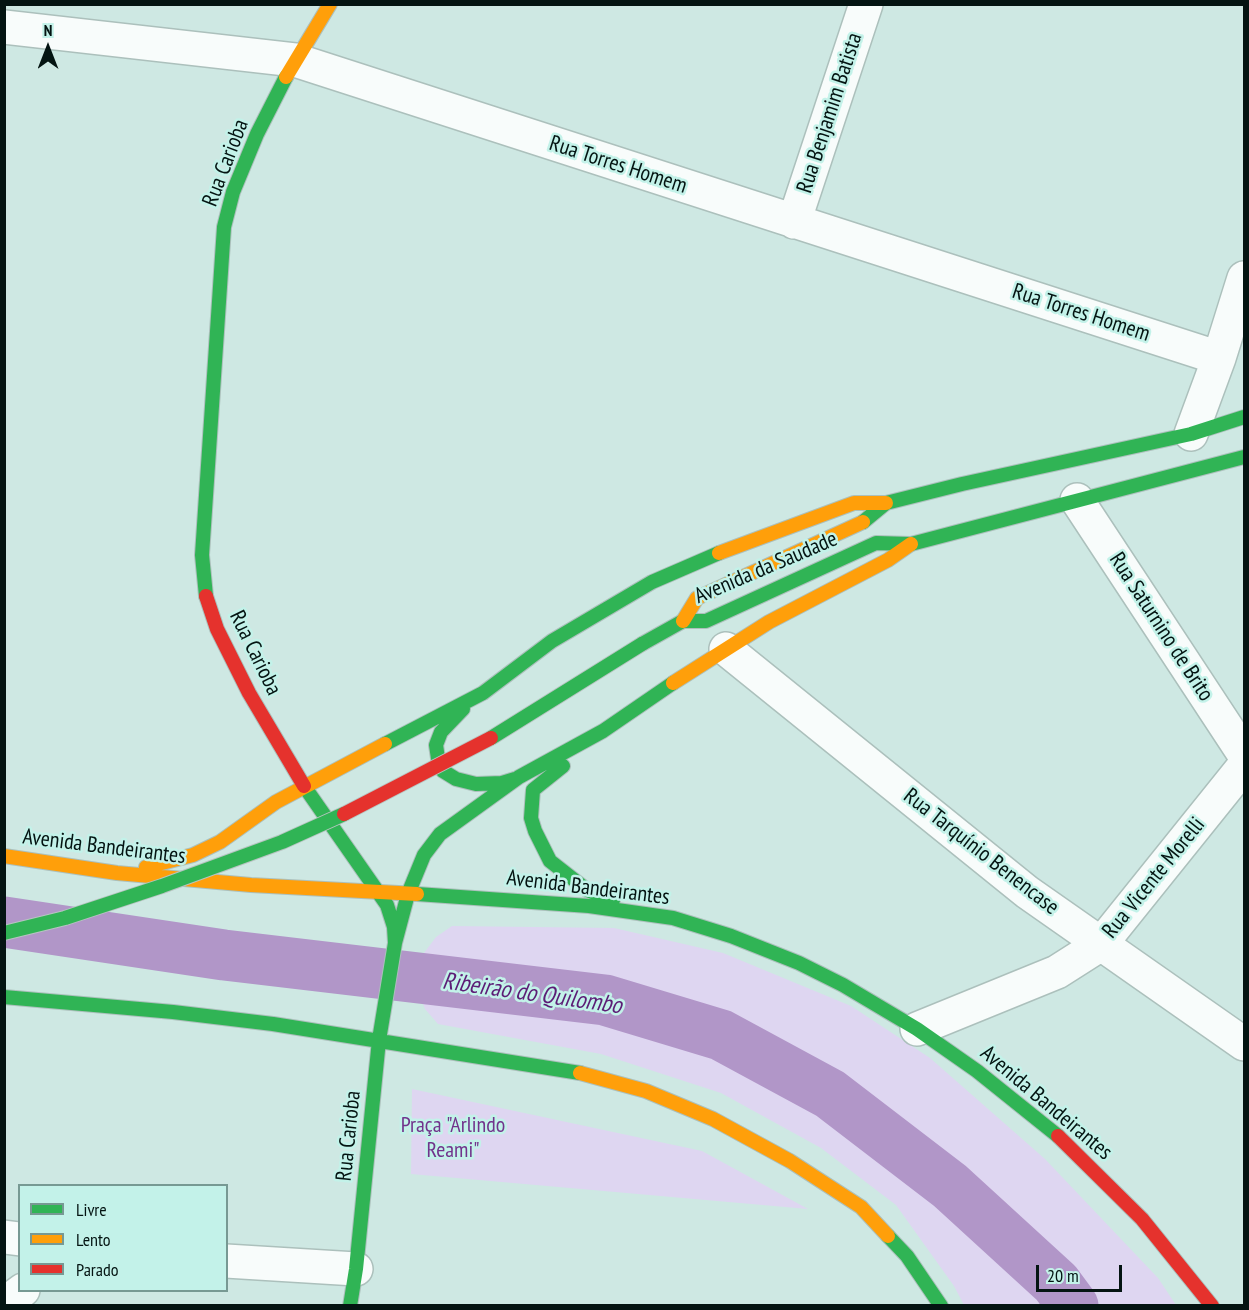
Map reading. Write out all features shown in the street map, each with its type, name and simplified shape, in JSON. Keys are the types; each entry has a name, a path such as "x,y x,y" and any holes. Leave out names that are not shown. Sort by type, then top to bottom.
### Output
{"main road":[{"name":"Rua Carioba","path":"330,4 295,60 257,134 233,192 224,227 202,555 205,593 217,628 249,693 304,786 379,893 391,916 393,949 380,1040 356,1269 350,1305"},
{"name":"Avenida da Saudade","path":"683,621 697,598 864,521 886,503 1191,434 1245,417"},
{"name":"Avenida da Saudade","path":"683,621 706,621 876,543 911,544 1245,457"},
{"path":"519,777 502,783 476,784 456,779 443,771 439,765 436,745 441,732 450,720 552,640 652,582 745,542 854,503 886,503"},
{"path":"393,949 408,894 424,855 440,834 457,820 519,777 603,731 769,622 888,560 911,544"},
{"path":"4,933 64,918 118,900 293,837 364,805 477,747 683,621"},
{"path":"117,873 193,855 220,842 276,802 304,786 483,693"},
{"path":"603,731 533,790 531,818 535,831 550,861 587,890 673,918"},
{"name":"Avenida Bandeirantes","path":"4,856 117,873 252,885 578,904 673,918 731,936 799,963 843,985 917,1029 977,1071 1056,1134 1142,1219 1212,1305"},
{"path":"4,997 173,1012 273,1024 570,1070 646,1091 712,1119 790,1161 861,1207 908,1256 941,1305"},
{"path":"72,1017 173,1012"}],"street":[{"name":"Rua Benjamim Batista","path":"794,222 866,4"},
{"name":"Rua Torres Homem","path":"4,27 295,60 1219,358"},
{"path":"1191,434 1245,278"},
{"name":"Rua Saturnino de Brito","path":"1077,500 1245,754"},
{"name":"Rua Tarquínio Benencase","path":"726,649 1027,892 1245,1044"},
{"name":"Rua Vicente Morelli","path":"917,1029 1057,972 1101,944 1245,766"},
{"path":"228,1261 356,1269"},
{"path":"4,1304 20,1292"}],"green space":[{"path":"452,926 614,928 723,953 851,1006 930,1058 1045,1159 1158,1278 1176,1305 964,1305 954,1286 896,1205 821,1148 721,1093 601,1054 438,1024 425,1009 418,991 418,971 424,953 436,937"},
{"name":"Praça \"Arlindo Reami\"","path":"412,1089 702,1151 808,1209 411,1174"}],"waterway":[{"name":"Ribeirão do Quilombo","path":"4,922 224,955 605,1000 721,1035 830,1094 950,1186 1056,1283 1073,1306"}],"traffic: fast":[{"path":"206,596 202,555 224,227 233,192 257,134 286,77"},
{"path":"863,522 886,503 1191,434 1244,417"},
{"path":"642,644 683,621 706,621 876,543 911,544 1244,457"},
{"path":"385,744 483,693 552,641 652,582 719,553"},
{"path":"491,738 642,644"},
{"path":"395,943 408,894 424,855 440,834 519,777 603,731 673,683"},
{"path":"463,709 441,732 436,745 439,765 443,771 456,779 476,784 502,783 515,779"},
{"path":"563,766 533,790 531,818 535,831 550,861 587,890 613,900"},
{"path":"304,786 387,905 394,927 395,943 379,1040 356,1269 350,1306"},
{"path":"4,933 65,918 162,886 282,842 344,814"},
{"path":"417,894 589,906 673,918 731,936 799,963 843,985 917,1029 977,1071 1058,1136"},
{"path":"4,997 173,1012 273,1024 580,1073"},
{"path":"888,1236 907,1256 941,1306"}],"traffic: slow":[{"path":"286,77 330,4"},
{"path":"719,553 854,503 886,503"},
{"path":"683,621 697,598 863,522"},
{"path":"673,683 769,622 888,560 911,544"},
{"path":"146,867 193,855 220,842 276,802 385,744"},
{"path":"4,856 117,873 251,885 417,894"},
{"path":"580,1073 646,1091 713,1119 790,1161 861,1207 888,1236"}],"traffic: jam":[{"path":"206,596 217,629 249,693 304,786"},
{"path":"344,814 491,738"},
{"path":"1058,1136 1142,1219 1212,1306"}]}
